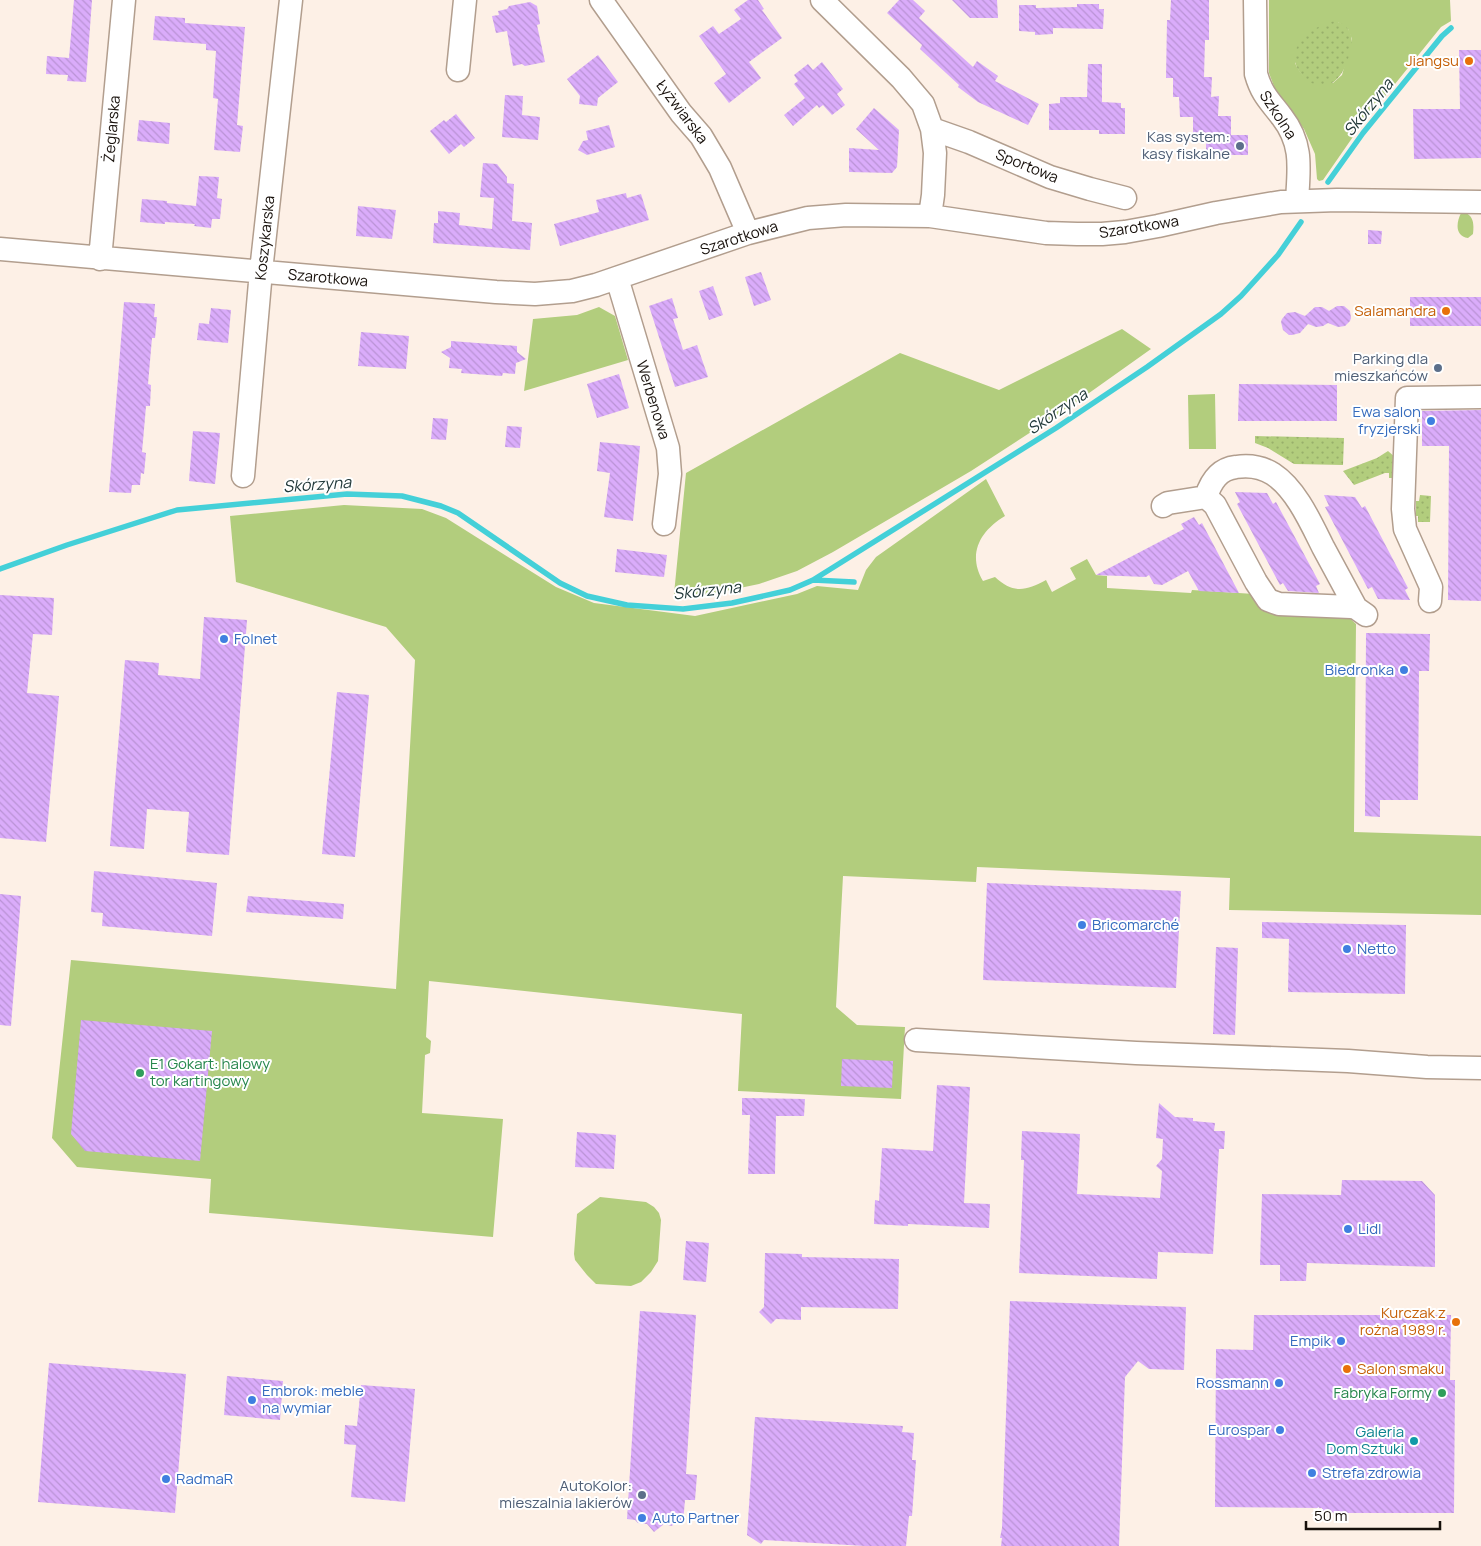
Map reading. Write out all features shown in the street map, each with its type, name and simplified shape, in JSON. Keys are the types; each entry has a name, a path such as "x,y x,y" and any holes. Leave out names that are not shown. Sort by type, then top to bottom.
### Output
{"street":[{"name":"Żeglarska","path":"100,259 124,0"},
{"name":"Koszykarska","path":"243,476 261,271 291,0"},
{"path":"458,70 465,0"},
{"name":"Łyżwiarska","path":"601,0 681,113 701,136 720,168 748,233"},
{"name":"Szkolna","path":"1255,0 1256,74 1259,86 1265,97 1292,132 1297,147 1299,162 1297,200"},
{"path":"831,3 923,104 932,129 935,153 930,216"},
{"name":"Sportowa","path":"932,129 970,142 1050,177 1090,190 1125,198"},
{"name":"Szarotkowa","path":"0,249 100,259 535,294 572,291 596,285 748,233 817,217 874,214 930,216 1046,232 1102,234 1150,228 1263,204 1297,200 1481,202"},
{"name":"Werbenowa","path":"616,278 668,448 670,474 664,524"},
{"path":"1430,601 1431,587 1405,529 1403,509 1407,398 1481,398"},
{"path":"1248,466 1272,473 1282,481 1306,514 1361,611 1279,604 1268,600 1256,582 1215,505 1206,496 1214,477 1222,471 1233,467 1248,466"},
{"path":"1163,506 1168,503 1206,496"},
{"path":"916,1040 1348,1061 1427,1067 1481,1068"}],"green space":[{"path":"1269,0 1450,0 1451,21 1441,27 1357,131 1323,180 1319,181 1317,179 1315,154 1304,129 1275,89 1269,73","holes":["1338,22 1348,29 1352,39 1342,75 1333,83 1315,81 1302,74 1295,63"]},
{"path":"1335,21 1347,28 1352,38 1349,56 1344,69 1335,81 1330,84 1324,86 1311,83 1297,68 1296,50 1307,34 1316,28"},
{"path":"1464,212 1472,218 1473,224 1473,234 1468,238 1461,235 1458,228 1459,217"},
{"path":"599,307 615,316 628,360 524,391 533,319 577,315"},
{"path":"1122,329 1151,349 1068,408 971,471 797,571 759,584 706,595 674,594 686,473 900,353 999,390"},
{"path":"1215,394 1216,449 1189,449 1188,395"},
{"path":"1255,436 1344,438 1343,465 1294,464 1268,448 1255,443"},
{"path":"1388,451 1396,458 1396,478 1389,478 1389,473 1385,473 1354,485 1343,471 1377,458"},
{"path":"986,479 1005,516 989,529 979,544 976,562 983,581 995,577 1008,586 1020,589 1032,587 1046,580 1052,592 1076,579 1070,568 1087,559 1096,575 1107,576 1107,588 1191,593 1192,590 1254,594 1345,614 1356,624 1354,832 1481,836 1481,915 1229,910 1230,878 977,867 976,882 843,876 836,1007 857,1025 905,1027 901,1099 738,1091 742,1014 429,981 426,1037 431,1041 430,1053 425,1055 422,1113 503,1119 493,1237 209,1213 211,1179 77,1167 52,1138 71,960 396,989 415,660 386,627 236,582 230,516 344,505 422,509 446,518 556,587 594,603 695,616 797,594 817,586 858,590 866,570 876,557"},
{"path":"1420,495 1431,496 1430,522 1418,522 1416,501 1419,501"},
{"path":"600,1197 646,1202 659,1213 661,1220 658,1261 641,1282 631,1286 596,1284 575,1260 577,1214"}],"building":[{"path":"74,0 92,0 86,82 67,81 68,75 46,74 47,56 69,58"},
{"path":"748,0 758,0 764,9 762,10 782,38 749,62 761,78 729,103 714,83 726,74 699,36 713,26 719,34 741,19 734,10"},
{"path":"899,0 913,0 925,11 919,18 973,67 977,61 998,76 995,81 1039,104 1028,125 978,102 958,87 959,85 920,49 922,45 887,13"},
{"path":"952,0 997,0 998,18 970,18"},
{"path":"1171,0 1209,0 1209,40 1205,40 1204,77 1212,77 1211,97 1219,96 1218,116 1231,116 1231,135 1248,135 1248,155 1206,155 1206,136 1193,135 1193,117 1180,117 1179,97 1173,97 1173,78 1166,78 1167,20 1170,20"},
{"path":"530,2 537,6 540,24 537,25 545,62 513,66 507,31 496,33 492,16 499,15 498,11 507,9 509,6"},
{"path":"1077,4 1099,4 1099,9 1104,9 1103,29 1053,28 1053,34 1035,35 1035,32 1019,31 1019,5 1036,5 1036,8 1077,7"},
{"path":"155,16 185,18 185,23 245,27 237,125 243,126 240,152 214,150 218,99 213,98 216,51 206,50 206,44 153,40"},
{"path":"1459,50 1481,50 1481,158 1414,159 1413,109 1460,109"},
{"path":"598,55 618,82 598,98 597,106 579,104 580,96 567,79"},
{"path":"822,62 843,89 837,94 845,105 832,115 823,105 819,108 817,105 793,126 784,115 805,98 794,84 798,81 794,75 808,64 813,70"},
{"path":"1088,64 1102,64 1102,102 1121,103 1121,108 1125,108 1125,134 1099,134 1099,130 1049,130 1049,104 1060,103 1060,97 1087,97"},
{"path":"505,95 523,96 522,115 540,117 538,140 502,137"},
{"path":"874,108 899,130 897,167 892,173 849,172 849,148 879,150 856,129"},
{"path":"456,114 475,138 464,147 461,144 449,154 430,131 444,120 446,122"},
{"path":"139,120 170,123 169,144 137,141"},
{"path":"609,125 615,147 587,155 578,150 583,141 588,140 586,131"},
{"path":"483,163 497,164 507,177 507,183 514,184 512,221 532,223 530,250 433,243 434,223 438,223 438,211 460,213 459,225 492,229 494,198 480,197"},
{"path":"199,176 219,177 217,198 222,199 220,219 212,219 211,228 194,226 195,224 140,222 142,199 196,206"},
{"path":"626,193 627,198 641,194 649,220 560,246 554,224 599,212 596,200"},
{"path":"358,206 396,210 392,239 356,236"},
{"path":"1368,230 1382,231 1381,244 1368,244"},
{"path":"761,272 771,300 754,306 745,277"},
{"path":"713,286 723,315 709,320 699,291"},
{"path":"1410,297 1481,297 1481,326 1410,326"},
{"path":"672,298 678,318 673,319 683,350 697,345 708,377 675,387 649,306"},
{"path":"124,302 155,304 154,317 157,317 155,338 152,338 148,384 151,385 150,406 146,406 142,452 146,453 144,474 141,473 140,485 132,485 131,493 109,492"},
{"path":"1337,306 1344,306 1350,311 1350,321 1345,326 1338,327 1328,323 1316,327 1308,324 1300,333 1292,335 1283,330 1281,322 1287,313 1295,312 1305,316 1315,307 1322,307 1329,311"},
{"path":"211,308 231,310 228,343 197,340 199,323 209,324"},
{"path":"361,332 409,336 406,369 358,366"},
{"path":"451,341 517,346 517,352 526,359 516,363 515,374 503,373 502,376 461,373 462,369 449,368 450,358 441,352 451,347"},
{"path":"619,374 629,408 597,418 587,384"},
{"path":"1239,384 1337,385 1337,421 1238,421"},
{"path":"1481,410 1481,601 1448,600 1449,446 1422,446 1422,411"},
{"path":"433,418 448,419 446,440 431,439"},
{"path":"507,426 522,427 520,448 505,447"},
{"path":"193,431 220,433 215,484 189,481"},
{"path":"600,442 640,446 633,521 604,517 610,473 597,471"},
{"path":"1235,492 1267,493 1273,504 1276,502 1320,584 1316,586 1319,593 1288,591 1283,583 1280,585 1237,504 1240,502"},
{"path":"1324,495 1355,497 1362,508 1365,506 1408,588 1405,590 1410,600 1378,599 1372,587 1368,589 1325,507 1329,506"},
{"path":"1194,517 1199,525 1202,523 1239,593 1199,591 1188,571 1162,585 1154,584 1149,575 1146,577 1096,575 1184,529 1181,524"},
{"path":"617,549 667,555 664,577 615,572"},
{"path":"0,595 54,598 52,635 33,634 27,693 59,696 46,842 0,838"},
{"path":"204,617 247,620 229,855 186,852 189,812 147,809 144,849 110,846 125,660 159,663 158,675 200,679"},
{"path":"1366,633 1430,634 1429,671 1419,671 1418,800 1380,800 1380,817 1365,816"},
{"path":"337,692 369,695 355,857 322,854"},
{"path":"94,871 217,883 212,936 102,926 103,913 91,912"},
{"name":"Bricomarché","path":"987,883 1181,891 1176,988 983,980"},
{"path":"0,894 21,896 11,1026 0,1025"},
{"path":"248,896 344,904 343,919 246,912"},
{"name":"Netto","path":"1262,922 1406,925 1405,994 1288,992 1289,939 1262,938"},
{"path":"1216,947 1238,948 1235,1035 1213,1034"},
{"path":"81,1020 212,1031 200,1161 85,1151 71,1134"},
{"path":"842,1059 893,1061 892,1088 841,1086"},
{"path":"937,1085 970,1087 964,1203 990,1204 989,1228 874,1224 875,1200 879,1201 882,1148 933,1151"},
{"path":"742,1098 805,1099 804,1116 776,1116 775,1174 748,1174 750,1115 742,1115"},
{"path":"1159,1103 1175,1117 1193,1118 1193,1121 1215,1123 1214,1131 1225,1131 1224,1149 1219,1149 1213,1254 1158,1252 1157,1279 1019,1273 1024,1160 1021,1160 1022,1131 1080,1134 1077,1194 1160,1198 1162,1171 1156,1166 1162,1159 1163,1139 1156,1138"},
{"path":"577,1132 616,1135 614,1169 575,1167"},
{"name":"Lidl","path":"1342,1180 1422,1181 1435,1195 1435,1267 1307,1263 1306,1281 1280,1281 1280,1265 1260,1265 1262,1194 1341,1195"},
{"path":"686,1241 709,1243 706,1282 683,1280"},
{"path":"765,1253 802,1254 802,1257 899,1259 898,1309 801,1307 801,1320 776,1319 771,1324 759,1312 764,1307"},
{"path":"1010,1301 1186,1307 1184,1370 1149,1369 1138,1361 1125,1377 1119,1546 1001,1546"},
{"path":"640,1311 696,1315 686,1474 697,1475 695,1500 685,1500 683,1523 675,1522 672,1526 664,1524 654,1532 647,1524 627,1519"},
{"path":"1254,1315 1451,1315 1450,1380 1455,1380 1454,1513 1341,1513 1322,1512 1322,1508 1215,1507 1216,1349 1253,1350"},
{"path":"49,1363 186,1374 175,1513 38,1502"},
{"path":"227,1376 283,1381 280,1420 224,1415"},
{"path":"361,1385 415,1389 405,1502 351,1497 356,1445 344,1444 345,1425 357,1426"},
{"path":"755,1417 903,1426 902,1432 914,1433 912,1460 916,1460 912,1516 909,1516 906,1546 865,1546 764,1540 761,1544 747,1535"}],"waterway":[{"name":"Skórzyna","path":"1328,182 1363,133 1442,36 1451,28"},
{"name":"Skórzyna","path":"0,569 67,545 177,510 347,494 402,496 441,506 458,513 560,583 587,596 627,605 683,609 732,603 790,590 813,580 1056,428 1147,367 1221,314 1241,296 1278,255 1301,222"},
{"path":"813,580 854,582"}],"place":[{"name":"Jiangsu","path":"1469,61"},
{"name":"Kas system: kasy fiskalne","path":"1240,146"},
{"name":"Salamandra","path":"1446,311"},
{"name":"Parking dla mieszkańców","path":"1438,368"},
{"name":"Ewa salon fryzjerski","path":"1431,421"},
{"name":"Folnet","path":"224,639"},
{"name":"Biedronka","path":"1404,670"},
{"name":"Bricomarché","path":"1082,925"},
{"name":"Netto","path":"1347,949"},
{"name":"E1 Gokart: halowy tor kartingowy","path":"140,1073"},
{"name":"Lidl","path":"1348,1229"},
{"name":"Kurczak z rożna 1989 r.","path":"1456,1322"},
{"name":"Empik","path":"1341,1341"},
{"name":"Salon smaku","path":"1347,1369"},
{"name":"Rossmann","path":"1279,1383"},
{"name":"Fabryka Formy","path":"1442,1393"},
{"name":"Embrok: meble na wymiar","path":"252,1400"},
{"name":"Eurospar","path":"1280,1430"},
{"name":"Galeria Dom Sztuki","path":"1414,1441"},
{"name":"Strefa zdrowia","path":"1312,1473"},
{"name":"RadmaR","path":"166,1479"},
{"name":"AutoKolor: mieszalnia lakierów","path":"642,1495"},
{"name":"Auto Partner","path":"642,1518"}]}
